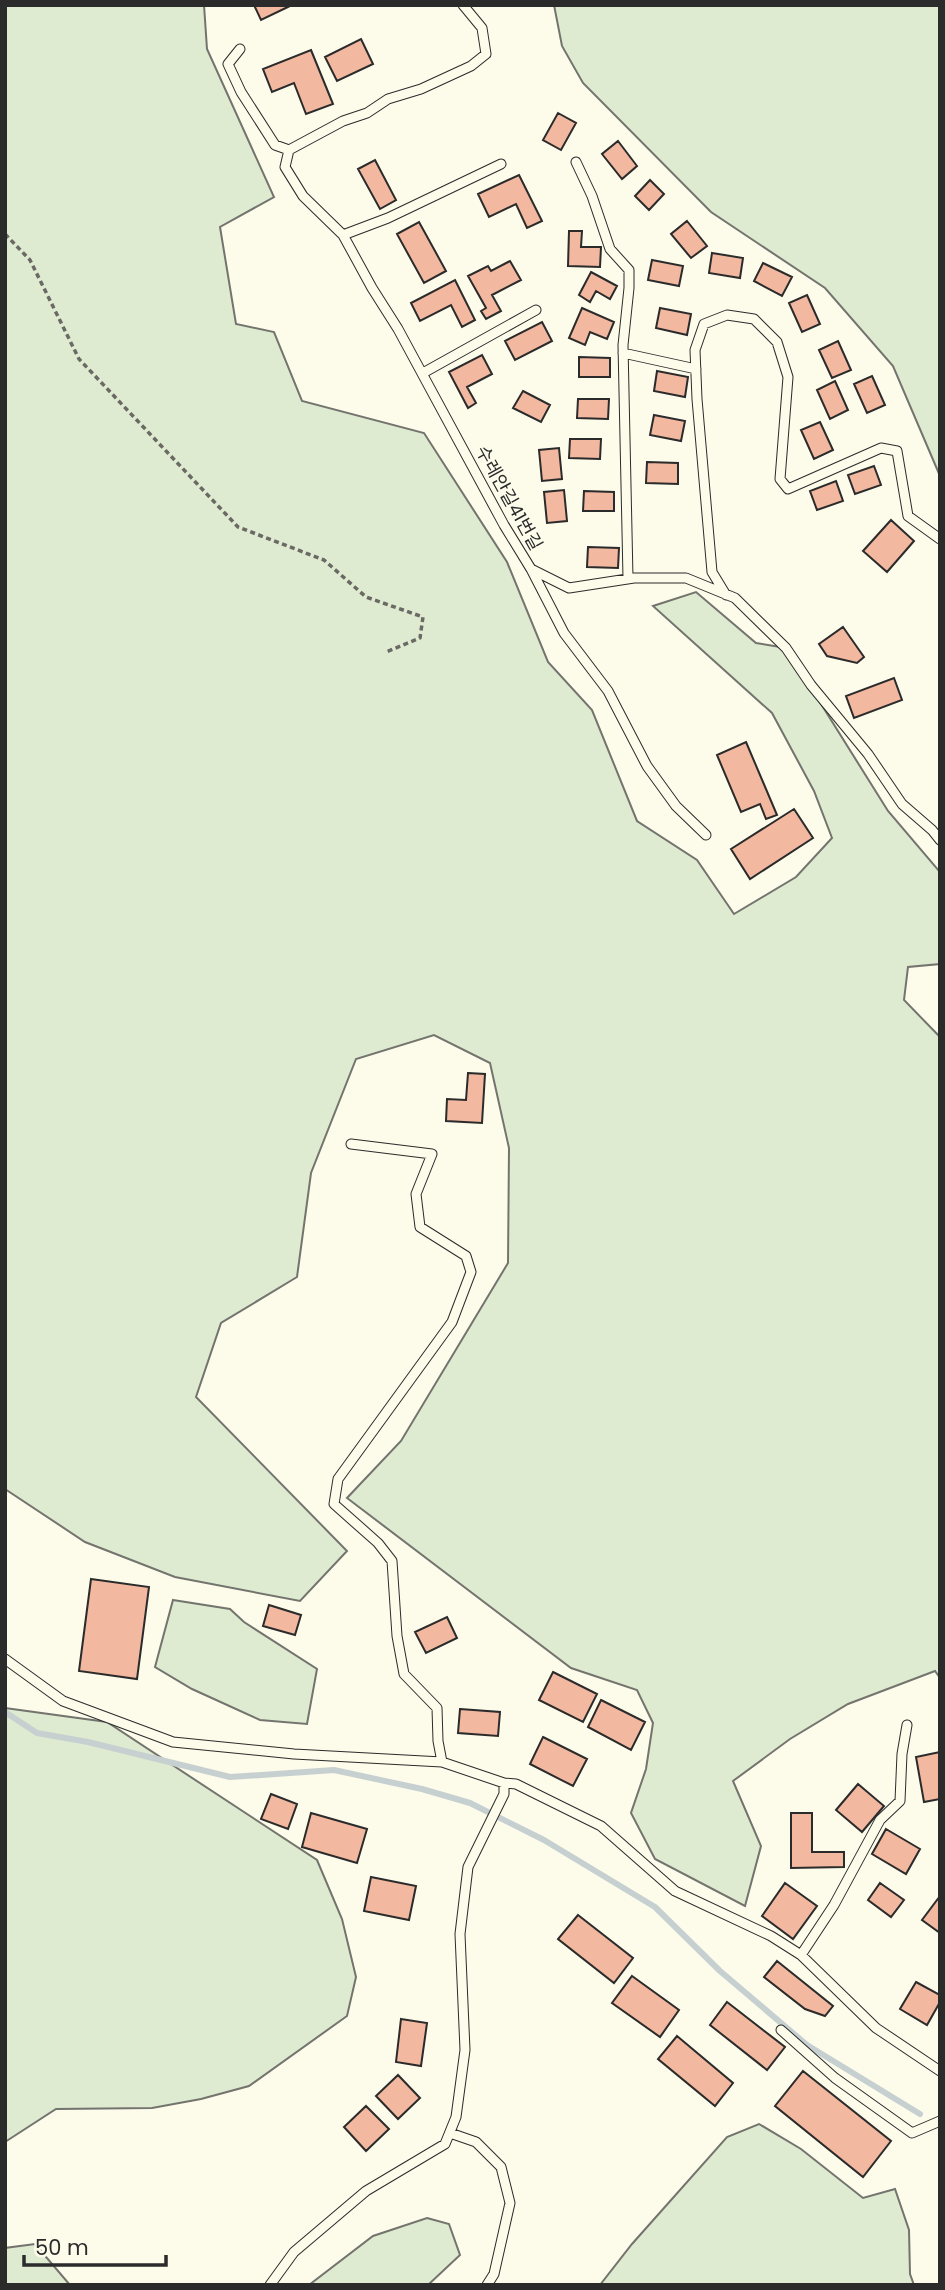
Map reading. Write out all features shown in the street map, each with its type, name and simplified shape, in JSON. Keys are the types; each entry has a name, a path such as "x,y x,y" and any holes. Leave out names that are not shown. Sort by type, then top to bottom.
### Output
{"lane":[{"path":"240,49 228,64 241,92 275,145 289,150 343,121 368,113 388,99 421,89 471,66 486,54 482,28 463,5"},
{"name":"수레안길41번길","path":"289,150 285,167 303,196 343,234 423,373 475,474 531,569 569,588 628,578 686,578 735,598 786,648 811,685 868,754 901,804 940,840"},
{"path":"576,162 592,196 610,249 629,270 623,353 628,578"},
{"path":"343,234 387,218 501,164"},
{"path":"423,373 536,310"},
{"path":"726,594 712,572 695,350 704,324 727,316 754,318 777,342 788,377 780,479 788,489 881,448 897,451 908,516 940,539"},
{"path":"623,353 696,369"},
{"path":"531,569 564,634 608,691 646,766 676,806 706,835"},
{"path":"351,1144 432,1154 415,1194 420,1227 466,1256 471,1272 452,1322 338,1479 334,1504 378,1543 392,1561 397,1636 404,1674 437,1708 438,1741 443,1762"},
{"path":"5,1659 63,1701 173,1742 294,1754 443,1762 504,1783 516,1784 601,1826 675,1891 771,1936 802,1955 876,2028 940,2071"},
{"path":"802,1955 834,1905 880,1820 900,1801 902,1754 907,1725"},
{"path":"270,2285 294,2252 366,2191 445,2144 457,2117 465,2050 460,1934 468,1867 504,1794 504,1783"},
{"path":"781,2030 835,2078 912,2133 940,2121"},
{"path":"450,2133 476,2142 500,2166 507,2191 510,2203 494,2274 488,2285"}],"path":[{"path":"5,234 30,260 79,359 238,527 324,560 366,597 423,617 421,638 386,652"}],"green space":[{"path":"5,5 204,5 207,49 274,197 220,227 236,324 274,332 302,401 424,433 507,562 548,662 592,710 637,821 697,860 734,914 796,877 832,838 814,791 772,713 653,606 696,592 756,643 786,648 888,811 940,872 940,964 908,967 904,1000 940,1037 940,1678 935,1671 848,1704 790,1739 733,1781 761,1846 745,1906 655,1859 631,1813 646,1769 653,1723 637,1690 571,1668 347,1498 401,1441 508,1263 509,1148 490,1063 434,1035 356,1059 311,1173 297,1277 221,1323 196,1397 347,1551 300,1601 175,1577 85,1542 5,1489"},
{"path":"554,5 940,5 940,476 893,366 825,288 711,212 583,83 562,46"},
{"path":"173,1600 230,1609 244,1622 317,1669 307,1724 260,1720 192,1689 155,1667"},
{"path":"5,1708 107,1722 317,1860 342,1919 356,1977 347,2016 249,2086 152,2108 56,2109 5,2142"},
{"path":"759,2124 801,2149 863,2198 895,2189 909,2230 910,2274 914,2285 600,2285 632,2244 727,2137"},
{"path":"427,2218 449,2224 460,2255 428,2285 309,2285 373,2236"},
{"path":"35,2244 70,2285 5,2285 5,2248"}],"building":[{"path":"254,5 292,5 261,20"},
{"path":"361,39 373,64 337,81 325,57"},
{"path":"311,50 333,104 306,114 294,83 272,92 263,69"},
{"path":"558,113 576,123 561,150 543,140"},
{"path":"618,141 637,166 622,179 602,154"},
{"path":"375,160 396,200 380,209 358,169"},
{"path":"519,175 542,221 527,228 516,204 489,217 478,194"},
{"path":"650,180 664,194 649,210 635,196"},
{"path":"687,221 707,246 691,258 671,234"},
{"path":"419,222 446,271 424,283 397,234"},
{"path":"569,231 582,231 581,247 601,247 600,267 568,266"},
{"path":"712,253 743,258 740,278 709,273"},
{"path":"652,260 683,266 679,286 648,280"},
{"path":"510,261 521,280 492,295 501,311 486,319 481,311 486,308 468,276 488,266 491,271"},
{"path":"763,263 792,277 782,296 754,281"},
{"path":"591,272 617,286 610,299 596,291 590,302 579,295"},
{"path":"455,280 475,320 462,327 451,305 420,321 411,303"},
{"path":"807,295 820,324 802,332 789,303"},
{"path":"582,308 614,322 607,339 590,332 585,345 569,338"},
{"path":"660,308 691,314 687,335 656,328"},
{"path":"542,322 552,341 515,360 505,341"},
{"path":"838,341 851,370 832,378 819,350"},
{"path":"482,355 492,374 467,387 476,403 468,408 449,372"},
{"path":"579,357 610,358 610,377 579,377"},
{"path":"657,371 688,377 685,397 654,391"},
{"path":"872,376 885,405 867,413 854,384"},
{"path":"835,381 848,410 830,419 817,390"},
{"path":"523,391 550,405 541,422 513,408"},
{"path":"578,399 609,399 608,419 577,418"},
{"path":"654,415 685,421 681,441 650,435"},
{"path":"820,422 833,450 814,459 801,430"},
{"path":"570,439 601,439 600,459 569,458"},
{"path":"559,448 562,479 542,481 539,450"},
{"path":"647,462 678,463 678,484 646,483"},
{"path":"874,466 881,485 855,494 848,475"},
{"path":"836,481 843,501 817,510 810,491"},
{"path":"564,490 567,521 547,523 544,492"},
{"path":"584,491 614,492 614,511 583,511"},
{"path":"891,520 914,541 887,572 863,551"},
{"path":"588,547 619,548 618,568 587,567"},
{"path":"843,627 864,657 857,663 827,656 819,644"},
{"path":"894,678 902,700 854,718 846,696"},
{"path":"746,742 777,815 766,819 760,804 741,812 717,755"},
{"path":"794,809 813,838 750,879 731,849"},
{"path":"468,1073 485,1074 482,1123 446,1121 447,1099 466,1100"},
{"path":"91,1579 149,1587 137,1679 79,1671"},
{"path":"269,1605 301,1615 295,1635 263,1626"},
{"path":"447,1617 457,1638 426,1653 415,1632"},
{"path":"553,1672 597,1694 583,1722 539,1700"},
{"path":"601,1700 645,1722 631,1750 588,1727"},
{"path":"460,1709 500,1712 498,1736 458,1733"},
{"path":"543,1737 587,1759 573,1786 530,1764"},
{"path":"940,1752 940,1799 924,1802 916,1757"},
{"path":"858,1784 884,1806 862,1832 836,1810"},
{"path":"271,1794 297,1804 288,1829 261,1819"},
{"path":"311,1813 367,1829 357,1863 302,1847"},
{"path":"791,1813 812,1813 812,1852 844,1852 844,1867 791,1868"},
{"path":"886,1829 920,1849 906,1874 872,1854"},
{"path":"371,1877 416,1886 409,1920 364,1911"},
{"path":"785,1883 817,1906 793,1939 762,1916"},
{"path":"880,1883 904,1900 891,1917 868,1900"},
{"path":"940,1896 940,1933 922,1920"},
{"path":"578,1915 633,1958 614,1983 558,1939"},
{"path":"777,1961 833,2006 825,2016 805,2009 764,1977"},
{"path":"632,1976 679,2010 660,2037 612,2003"},
{"path":"916,1982 940,1995 940,2002 927,2025 900,2009"},
{"path":"727,2002 785,2047 767,2070 710,2025"},
{"path":"401,2019 427,2023 421,2066 396,2062"},
{"path":"677,2036 733,2083 715,2106 658,2059"},
{"path":"803,2071 891,2141 863,2177 775,2106"},
{"path":"398,2075 420,2098 398,2119 376,2096"},
{"path":"366,2106 389,2129 366,2151 344,2127"}],"waterway":[{"path":"5,1712 37,1733 88,1742 230,1777 334,1770 422,1789 470,1803 544,1840 655,1907 720,1971 807,2045 920,2114"}]}
